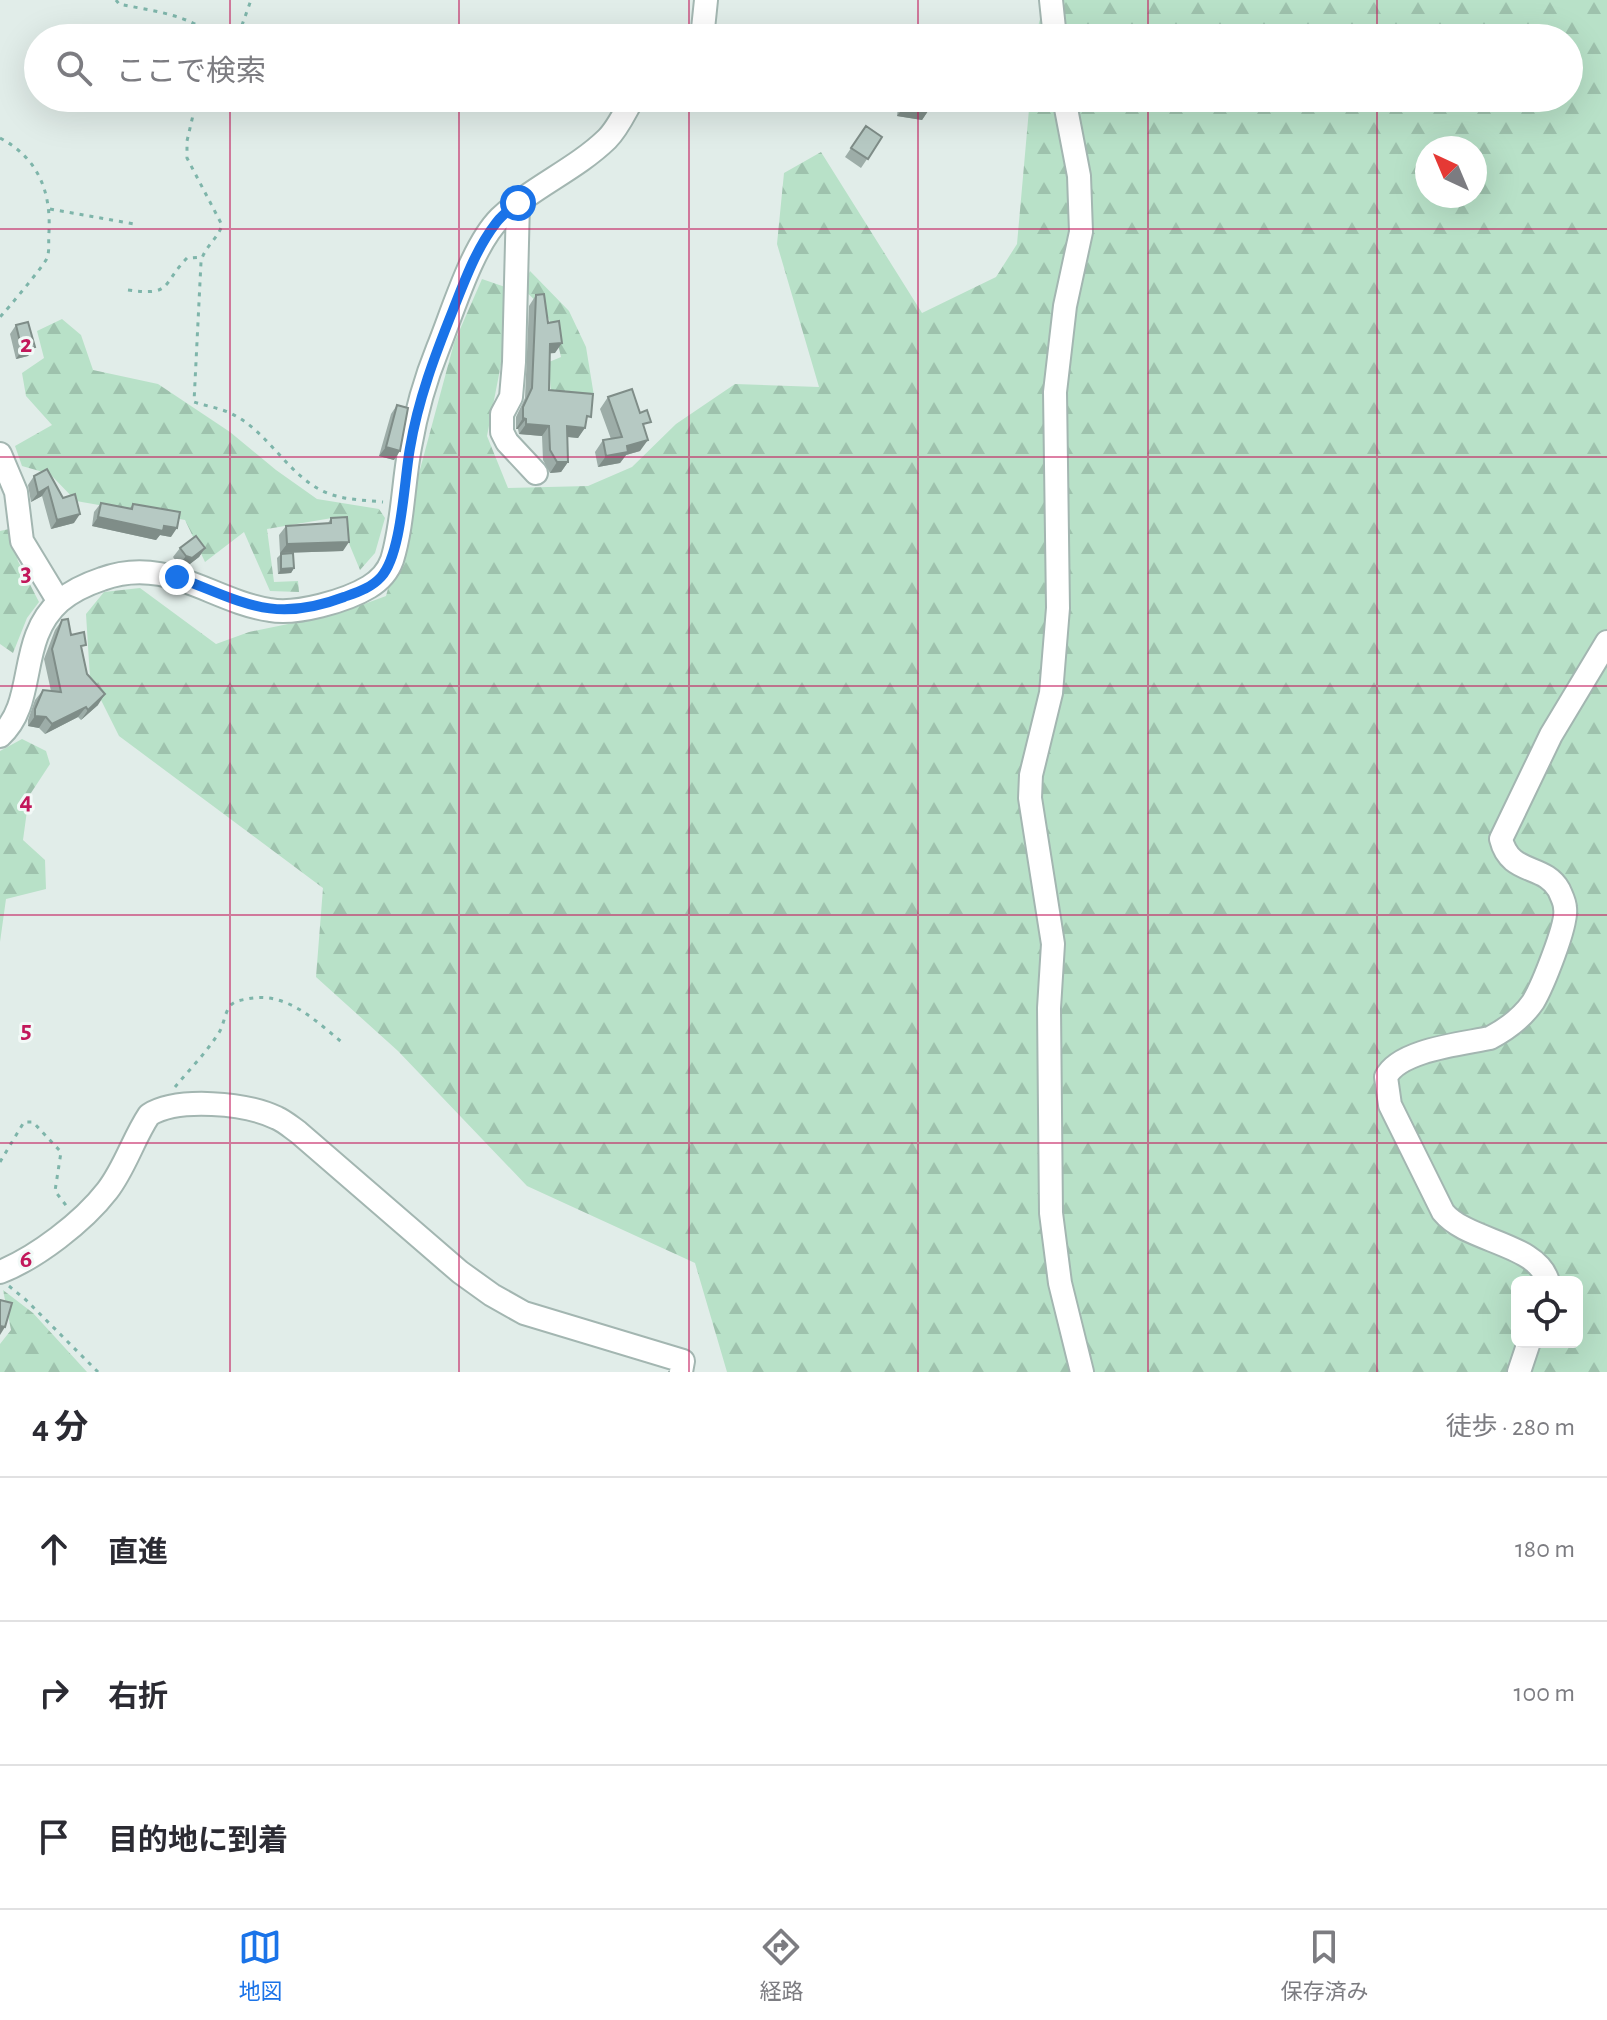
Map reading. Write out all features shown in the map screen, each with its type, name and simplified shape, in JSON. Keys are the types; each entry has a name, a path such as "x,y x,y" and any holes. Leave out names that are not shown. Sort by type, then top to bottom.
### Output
{"street":[{"path":"704,24 706,0"},
{"path":"1051,0 1054,24"},
{"path":"0,736 19,708 33,639 40,626 59,602 71,593 107,577 149,572 177,577 250,606 274,611 327,604 367,588 387,569 403,504 410,448 424,384 469,270 498,220 606,140 624,112"},
{"path":"1067,112 1079,176 1081,232 1065,306 1055,392 1058,608 1051,693 1031,775 1030,798 1053,944 1049,1008 1051,1213 1060,1283 1082,1372"},
{"path":"518,203 514,362 511,397 502,414 502,432 507,442 536,473"},
{"path":"0,454 16,492 22,541 59,602"},
{"path":"1546,1276 1533,1261 1501,1242 1462,1229 1451,1222 1443,1212 1390,1105 1386,1077 1398,1063 1410,1057 1490,1038 1502,1032 1524,1013 1539,989 1566,908 1557,887 1550,880 1514,863 1505,853 1501,839 1551,735 1607,642"},
{"path":"0,1272 22,1264 78,1220 107,1191 139,1130 155,1112 161,1108 186,1105 226,1105 277,1118 317,1147 460,1272 492,1295 524,1313 683,1361 681,1372"},
{"path":"1519,1372 1527,1348"}],"path":[{"path":"116,0 119,4 177,17 191,24"},
{"path":"242,24 251,0"},
{"path":"194,112 187,141 187,158 222,225 203,257 194,402 231,413 259,434 302,478 325,492 348,499 403,504"},
{"path":"0,138 14,145 27,159 47,193 50,209 47,258 0,317"},
{"path":"50,209 134,224"},
{"path":"128,290 161,291 187,258 203,257"},
{"path":"155,1112 218,1034 234,1002 268,998 287,1003 303,1011 344,1044"},
{"path":"0,1162 24,1122 33,1122 61,1152 55,1191 78,1220"},
{"path":"0,1279 26,1300 98,1372"}],"green space":[{"path":"1045,0 1607,0 1607,1372 727,1372 695,1263 527,1186 398,1051 316,977 323,888 119,736 90,678 86,614 104,592 140,588 216,644 249,632 337,614 386,596 454,343 482,279 508,288 504,349 487,436 508,488 588,486 632,467 676,424 735,384 819,387 777,244 784,173 821,152 922,313 996,277 1017,244 1029,112 1583,112 1583,24 1039,24"},
{"path":"530,271 569,311 586,347 594,396 551,394 549,362 561,357 549,319 522,288"},
{"path":"62,319 81,335 93,370 158,384 230,432 317,499 379,509 385,518 375,553 360,570 338,517 267,529 274,582 298,581 299,592 270,591 244,532 205,562 185,520 76,501 50,474 22,466 15,446 52,425 26,396 22,373 44,358 37,331"},
{"path":"9,529 18,561 39,602 27,618 13,653 0,644 0,531"},
{"path":"22,739 46,751 50,764 29,796 23,840 45,860 46,889 6,899 0,942 0,751"},
{"path":"3,1290 33,1313 87,1372 0,1372 0,1344 11,1330"}],"building":[{"path":"866,126 882,137 868,159 851,148"},
{"path":"544,294 548,323 559,321 562,343 550,344 549,390 593,394 591,417 587,416 585,428 567,426 568,462 557,462 550,450 549,426 526,424 523,418 523,407 532,388 536,295"},
{"path":"28,322 35,347 22,350 16,325"},
{"path":"632,389 640,413 647,410 651,422 643,424 648,440 627,446 628,452 606,456 603,440 622,437 608,397"},
{"path":"397,405 408,408 400,451 386,447"},
{"path":"47,469 63,498 75,494 80,514 57,520 48,487 38,493 34,476"},
{"path":"101,503 132,509 133,504 180,512 177,528 164,526 163,531 98,517"},
{"path":"347,517 349,542 287,544 286,526 331,523 331,518"},
{"path":"196,536 205,548 192,558 186,556 180,548"},
{"path":"293,553 294,568 281,569 281,554"},
{"path":"68,619 71,635 84,632 86,645 81,646 87,674 105,694 88,710 86,707 52,724 46,717 35,716 35,709 43,690 61,692 52,649 62,620"},
{"path":"0,1300 12,1303 5,1327 0,1326"}],"route":[{"path":"177,577 250,606 274,611 327,604 367,588 380,578 391,560 424,384 469,270 487,235 498,220 518,203"}]}
